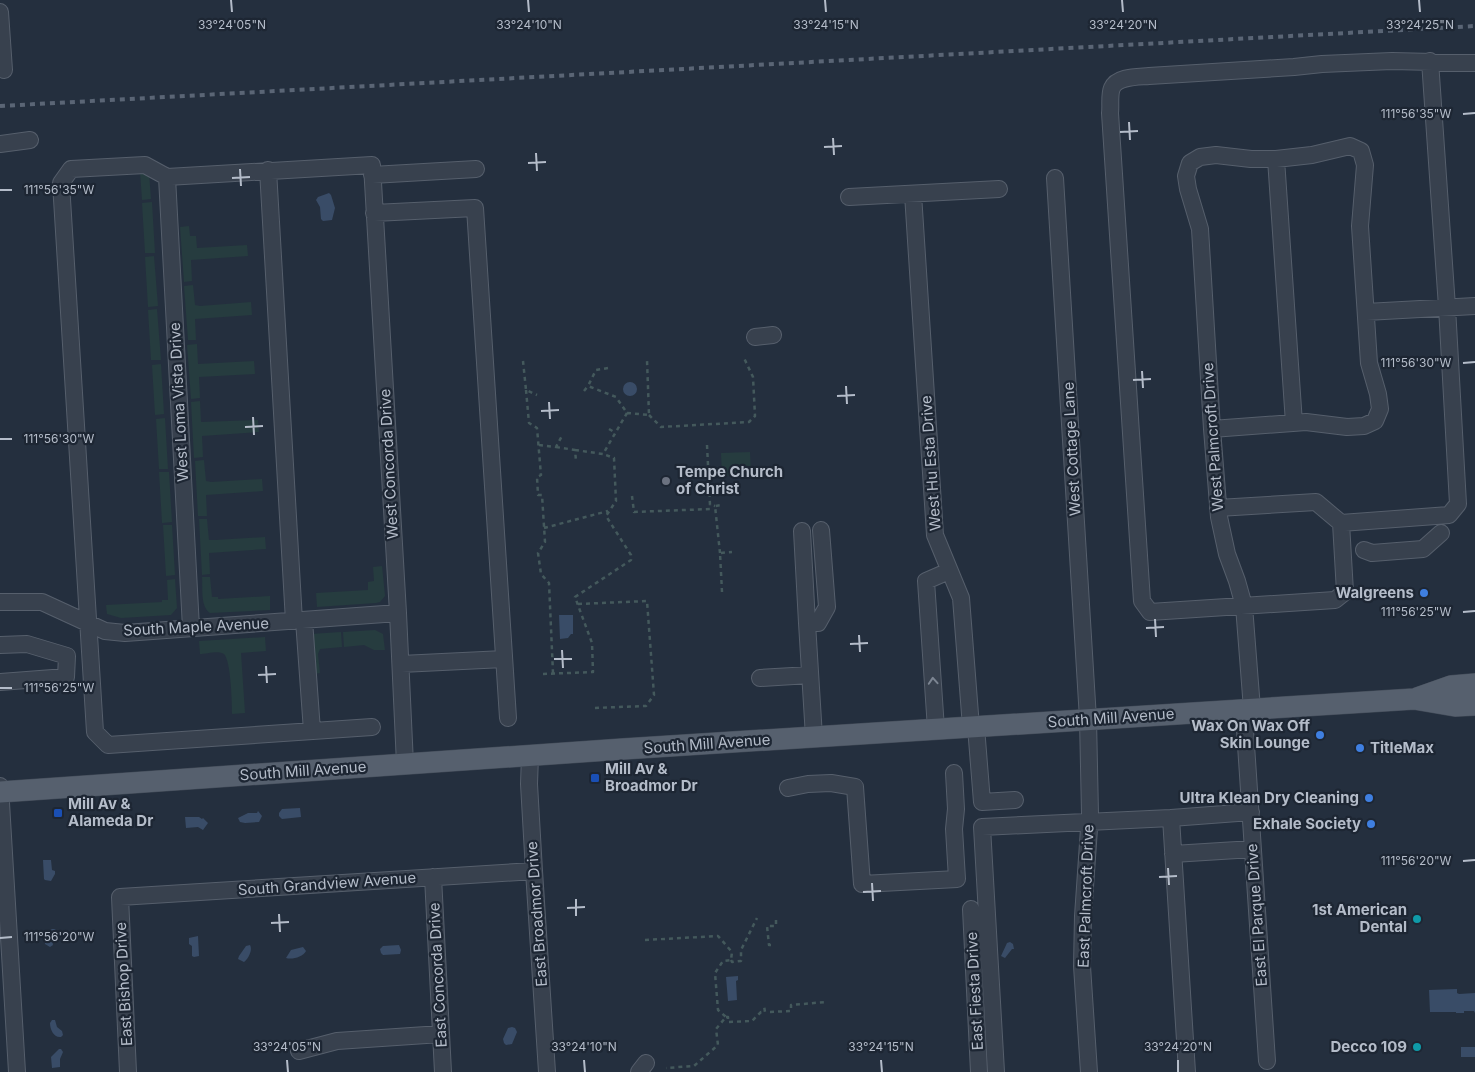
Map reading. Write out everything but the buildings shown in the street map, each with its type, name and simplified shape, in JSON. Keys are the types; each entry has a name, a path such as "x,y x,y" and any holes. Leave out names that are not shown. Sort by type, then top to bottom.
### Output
{"main road":[{"name":"South Mill Avenue","path":"1414,699 1451,686 1475,684"},
{"name":"South Mill Avenue","path":"0,790 1414,699 1455,706 1475,705"}],"street":[{"path":"0,12 4,70"},
{"path":"1218,508 1316,502 1340,523 1345,592 1335,600 1150,612 1142,601 1110,113 1112,89 1116,83 1127,78 1149,76 1392,61 1475,63"},
{"path":"1340,523 1449,515 1458,504 1430,61"},
{"path":"0,144 30,140"},
{"path":"1212,429 1294,423 1306,422 1348,427 1364,426 1375,420 1380,409 1378,394 1369,364 1360,226 1365,165 1361,151 1350,146 1312,155 1276,159 1294,423"},
{"name":"West Palmcroft Drive","path":"1252,709 1244,606 1238,580 1227,554 1219,517 1200,229 1186,176 1190,163 1200,157 1216,155 1251,159 1276,159"},
{"path":"372,727 108,745 95,732 61,183 71,169 145,165 167,177 268,170 476,169"},
{"path":"268,170 299,621 312,731"},
{"name":"West Concorda Drive","path":"372,170 405,764"},
{"name":"West Loma Vista Drive","path":"167,177 191,628"},
{"name":"West Cottage Lane","path":"1055,178 1088,719"},
{"path":"849,197 999,189"},
{"name":"West Hu Esta Drive","path":"913,194 935,535 961,598 982,802 1015,800"},
{"path":"374,213 475,208 508,718"},
{"path":"1366,312 1475,306"},
{"path":"755,337 773,335"},
{"path":"807,623 818,623 827,607 821,530"},
{"path":"802,531 814,737"},
{"path":"1364,550 1372,545 1423,541 1441,534"},
{"path":"936,729 926,581 949,570"},
{"name":"South Maple Avenue","path":"0,602 42,602 105,630 125,633 398,612"},
{"path":"0,644 27,644 67,656 67,663 66,677 0,682"},
{"path":"400,664 504,659"},
{"path":"760,678 810,675"},
{"name":"East El Parque Drive","path":"1252,709 1245,730 1267,1061"},
{"name":"East Palmcroft Drive","path":"1088,719 1089,821 1082,966 1089,1072"},
{"name":"East Broadmor Drive","path":"530,756 529,784 547,1072"},
{"path":"788,788 808,784 831,783 855,787 862,884 957,879 954,829 956,809 954,773"},
{"path":"0,790 17,1072"},
{"path":"996,1072 982,827 1171,818 1251,812"},
{"path":"1171,818 1187,1072"},
{"path":"1173,854 1253,848"},
{"name":"South Grandview Avenue","path":"120,897 534,871"},
{"name":"East Concorda Drive","path":"433,877 444,1072"},
{"name":"East Bishop Drive","path":"120,897 128,1072"},
{"name":"East Fiesta Drive","path":"971,909 979,1072"},
{"path":"299,1051 337,1041 441,1034"}],"path":[{"path":"627,413 649,415 661,427 749,422 755,416 753,378 744,358"},
{"path":"647,360 649,415"},
{"path":"523,361 530,422 537,428 539,445 541,475 536,477 538,495 542,495 545,542 538,553 541,574 549,583 553,674"},
{"path":"584,391 596,370 608,368"},
{"path":"588,386 616,397 627,413"},
{"path":"526,390 537,395"},
{"path":"603,454 627,413"},
{"path":"609,430 616,433"},
{"path":"556,447 563,434"},
{"path":"539,445 603,454 614,458 616,501 606,516 631,555 631,560 575,597 592,643 593,672 544,674"},
{"path":"707,445 710,506"},
{"path":"575,450 576,461"},
{"path":"632,496 634,512 710,509 710,506 722,505"},
{"path":"715,506 722,592"},
{"path":"544,528 610,510"},
{"path":"720,553 732,552"},
{"path":"578,604 647,600 654,695 646,706 592,708"},
{"path":"758,918 741,950 741,961 723,961 715,973 718,1010 728,1017 728,1022 752,1021 761,1012 771,1014 791,1011 791,1004 826,1002"},
{"path":"771,945 769,945 768,926 776,926 776,919"},
{"path":"645,940 718,936 732,952 731,960"},
{"path":"764,1006 764,1012"},
{"path":"666,1068 694,1066 711,1049 718,1045 716,1029 726,1017"}],"green space":[{"path":"140,172 149,172 151,199 142,200"},
{"path":"152,202 155,253 145,253 142,203"},
{"path":"189,226 190,236 196,236 197,248 247,245 248,256 191,260 192,281 184,282 180,227"},
{"path":"154,256 158,306 148,307 145,257"},
{"path":"193,285 195,305 251,302 252,315 195,319 196,340 188,340 184,286"},
{"path":"157,309 161,360 151,360 148,310"},
{"path":"197,344 198,364 254,361 255,374 199,377 200,398 191,399 187,345"},
{"path":"161,364 164,414 155,415 152,365"},
{"path":"200,401 201,422 258,420 259,432 202,436 203,457 194,458 191,402"},
{"path":"165,418 168,469 159,469 156,419"},
{"path":"750,452 751,474 722,476 721,453"},
{"path":"204,460 206,481 262,479 263,491 206,495 207,516 198,516 195,461"},
{"path":"159,472 169,472 172,522 162,523"},
{"path":"199,519 207,519 209,540 265,537 266,549 209,553 210,574 202,575"},
{"path":"163,525 172,525 175,575 166,576"},
{"path":"382,566 385,596 380,602 317,607 316,593 368,590 368,582 374,581 373,567"},
{"path":"202,577 210,577 212,597 218,597 218,599 270,596 270,610 210,613 203,601"},
{"path":"175,579 177,608 171,615 121,618 107,614 106,605 162,602 162,600 168,600 167,580"},
{"path":"375,630 383,634 385,650 374,650 364,645 344,647 343,632"},
{"path":"341,632 342,647 320,649 318,654 320,673 314,674 311,634"},
{"path":"265,637 266,651 241,653 245,713 232,714 231,682 226,658 224,654 219,652 200,654 199,641"}],"water":[{"path":"329,193 335,208 332,220 323,221 321,219 320,207 316,200 318,197"},
{"path":"630,382 635,384 637,389 635,394 630,396 625,394 623,389 625,384"},
{"path":"559,615 573,615 573,634 568,638 560,639"},
{"path":"300,808 301,817 282,819 279,816 282,809"},
{"path":"258,811 262,816 259,822 245,823 240,822 238,818 248,813 257,813"},
{"path":"185,817 203,818 208,823 203,830 198,827 186,828"},
{"path":"43,860 51,860 52,870 55,871 55,874 51,881 44,879"},
{"path":"55,929 58,933 52,940 53,945 50,947 45,944 44,934"},
{"path":"198,936 199,956 194,957 192,956 192,946 189,944 189,938"},
{"path":"1007,943 1013,944 1014,949 1005,958 1001,956"},
{"path":"250,945 250,952 246,961 238,959 246,946"},
{"path":"399,945 400,954 383,955 381,953 380,949 383,946"},
{"path":"303,947 306,951 302,955 286,958 291,950"},
{"path":"738,976 736,981 737,1000 728,1001 726,977"},
{"path":"1457,989 1459,994 1475,993 1475,1013 1474,1011 1464,1011 1464,1013 1430,1012 1429,990"},
{"path":"52,1020 55,1020 57,1027 62,1031 63,1035 61,1037 54,1035 50,1023"},
{"path":"512,1027 517,1032 512,1044 506,1045 503,1039 508,1028"},
{"path":"1461,1047 1475,1047 1475,1057 1461,1057"},
{"path":"59,1049 63,1052 60,1059 60,1067 52,1068 51,1057"}],"railway":[{"path":"0,106 1475,26"}],"place":[{"name":"Tempe Church of Christ","path":"666,481"},
{"name":"Walgreens","path":"1424,593"},
{"name":"Wax On Wax Off Skin Lounge","path":"1320,735"},
{"name":"TitleMax","path":"1360,748"},
{"name":"Mill Av & Broadmor Dr","path":"595,778"},
{"name":"Ultra Klean Dry Cleaning","path":"1369,798"},
{"name":"Mill Av & Alameda Dr","path":"58,813"},
{"name":"Exhale Society","path":"1371,824"},
{"name":"1st American Dental","path":"1417,919"},
{"name":"Decco 109","path":"1417,1047"}]}
